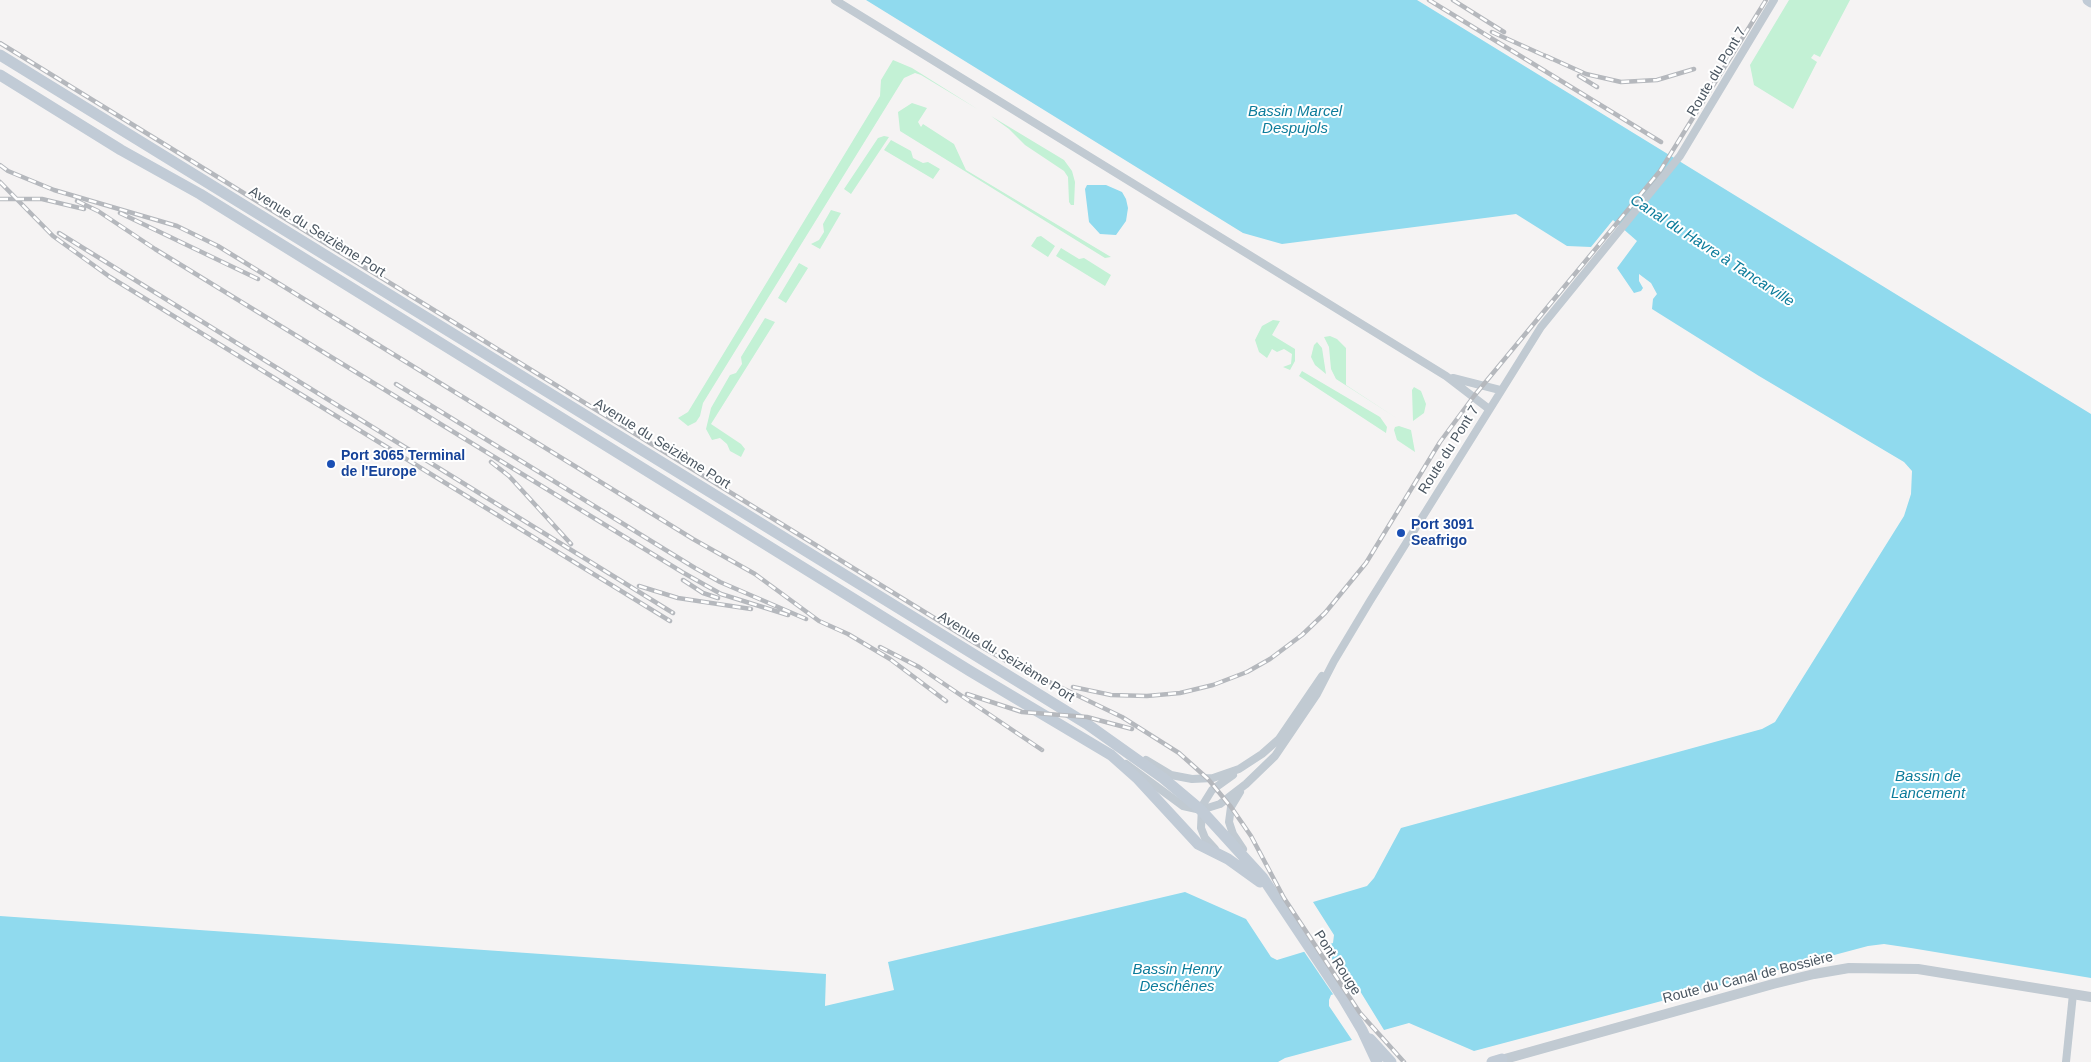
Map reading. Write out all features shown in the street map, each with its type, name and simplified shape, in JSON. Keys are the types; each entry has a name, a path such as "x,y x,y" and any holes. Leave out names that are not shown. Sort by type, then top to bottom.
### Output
{"main road":[{"name":"Avenue du Seizième Port","path":"0,55 1088,724 1163,778 1201,810 1263,878 1286,913"},
{"name":"Avenue du Seizième Port","path":"0,75 121,150 200,194 970,671 1111,755 1138,779 1198,844 1228,859 1252,876 1276,898"},
{"name":"Pont Rouge","path":"1286,913 1362,1030 1387,1061"}],"street":[{"path":"835,0 1446,376 1489,410"},
{"name":"Route du Pont 7","path":"1334,660 1500,390 1541,327 1680,156 1774,0"},
{"path":"1446,376 1500,390"},
{"path":"1111,755 1137,769 1183,806 1201,810 1220,804 1246,784 1275,756 1290,738 1317,694 1334,660"},
{"path":"1228,859 1205,838 1200,820 1203,802 1212,790 1279,739 1334,660"},
{"path":"1088,724 1171,775 1186,779 1213,778 1246,765"},
{"path":"1246,784 1231,807 1229,822 1238,842 1263,878"},
{"name":"Route du Canal de Bossière","path":"1505,1060 1773,984 1850,968 1918,969 2091,997"},
{"path":"2066,1062 2073,994"}],"green space":[{"path":"1789,0 1850,0 1820,57 1814,54 1811,58 1817,62 1793,109 1754,85 1750,65"},
{"path":"893,60 912,68 979,110 921,75 915,73 904,78 703,403 700,416 696,422 688,426 678,418 688,412 880,96 881,80"},
{"path":"912,103 927,108 918,122 921,127 923,124 954,144 966,170 1111,257 1105,258 900,131 898,112"},
{"path":"991,116 1064,160 1072,171 1075,182 1074,205 1071,205 1069,202 1068,177 1064,171 1025,145 1009,129"},
{"path":"889,137 851,194 844,189 878,138"},
{"path":"891,140 911,151 913,158 923,163 928,162 940,169 933,179 884,150"},
{"path":"831,210 841,213 820,249 811,244 819,240 824,232 823,224"},
{"path":"1041,236 1055,246 1048,257 1031,246 1037,237"},
{"path":"1061,248 1079,259 1084,258 1111,275 1105,286 1056,256"},
{"path":"799,263 808,268 786,303 778,298"},
{"path":"765,318 775,322 711,424 741,444 745,449 741,457 730,451 727,444 720,438 712,440 706,429 711,408 730,375 736,373 742,364 741,357"},
{"path":"1273,320 1280,321 1272,335 1295,349 1295,361 1290,370 1283,367 1291,364 1292,354 1284,349 1277,352 1272,349 1267,358 1259,352 1255,340 1262,326"},
{"path":"1330,336 1337,339 1346,348 1346,385 1398,419 1336,379 1331,369 1329,347 1324,337"},
{"path":"1317,342 1322,348 1326,374 1315,365 1311,357 1314,345"},
{"path":"1302,371 1380,417 1387,427 1386,433 1299,376"},
{"path":"1414,387 1421,391 1426,404 1424,413 1413,421 1412,390"},
{"path":"1399,426 1411,430 1415,452 1397,440 1394,430 1395,427"}],"water":[{"path":"866,0 1417,0 2091,414 2091,978 1884,944 1868,946 1474,1051 1409,1023 1384,1030 1360,991 1353,988 1331,995 1329,1000 1329,1006 1352,1040 1285,1058 1278,1062 0,1062 0,916 826,974 825,1006 894,990 888,962 1185,892 1246,919 1271,957 1277,960 1333,943 1334,935 1313,902 1367,886 1374,878 1401,828 1762,729 1775,722 1904,516 1911,494 1912,471 1904,462 1759,376 1652,309 1653,299 1657,294 1651,283 1639,274 1639,281 1643,288 1641,291 1634,293 1617,268 1637,241 1613,220 1591,247 1567,246 1516,214 1282,244 1243,233"},
{"path":"1087,185 1106,185 1122,192 1128,208 1126,221 1116,235 1100,234 1089,222 1085,189"}],"pier":[{"path":"1322,944 1353,991 1335,997 1303,950"}],"railway":[{"path":"1429,0 1661,142"},
{"path":"1453,0 1504,32"},
{"path":"1073,687 1111,695 1147,696 1180,693 1213,685 1247,672 1270,659 1302,635 1325,613 1366,563 1440,442 1474,396 1660,171 1766,0"},
{"path":"1492,32 1552,59"},
{"path":"0,43 975,643 1008,662 1122,717 1179,753 1208,779 1231,807 1251,836 1284,898 1360,1013 1404,1062"},
{"path":"1546,56 1586,74 1621,82 1657,80 1694,69"},
{"path":"1579,76 1597,87"},
{"path":"0,165 8,171 54,190 177,226 218,246 693,539 755,574 819,621 848,634 890,659 946,701"},
{"path":"0,182 53,236 110,277 670,621"},
{"path":"0,199 42,199 84,209"},
{"path":"77,201 98,211 155,249 682,572 721,594 788,615"},
{"path":"120,213 258,279"},
{"path":"59,233 673,613"},
{"path":"396,384 695,568 720,582 806,619"},
{"path":"491,462 509,476 571,544"},
{"path":"683,580 703,593 718,598"},
{"path":"639,586 678,598 751,609"},
{"path":"880,647 919,667 1042,750"},
{"path":"967,694 1022,712 1087,717 1132,729"}],"place":[{"name":"Port 3065 Terminal de l'Europe","path":"331,464"},
{"name":"Port 3091 Seafrigo","path":"1401,533"}],"water label":[{"name":"Bassin Marcel Despujols","path":"1295,120"},
{"name":"Canal du Havre à Tancarville","path":"1712,251"},
{"name":"Bassin de Lancement","path":"1928,786"},
{"name":"Bassin Henry Deschênes","path":"1177,978"}]}
